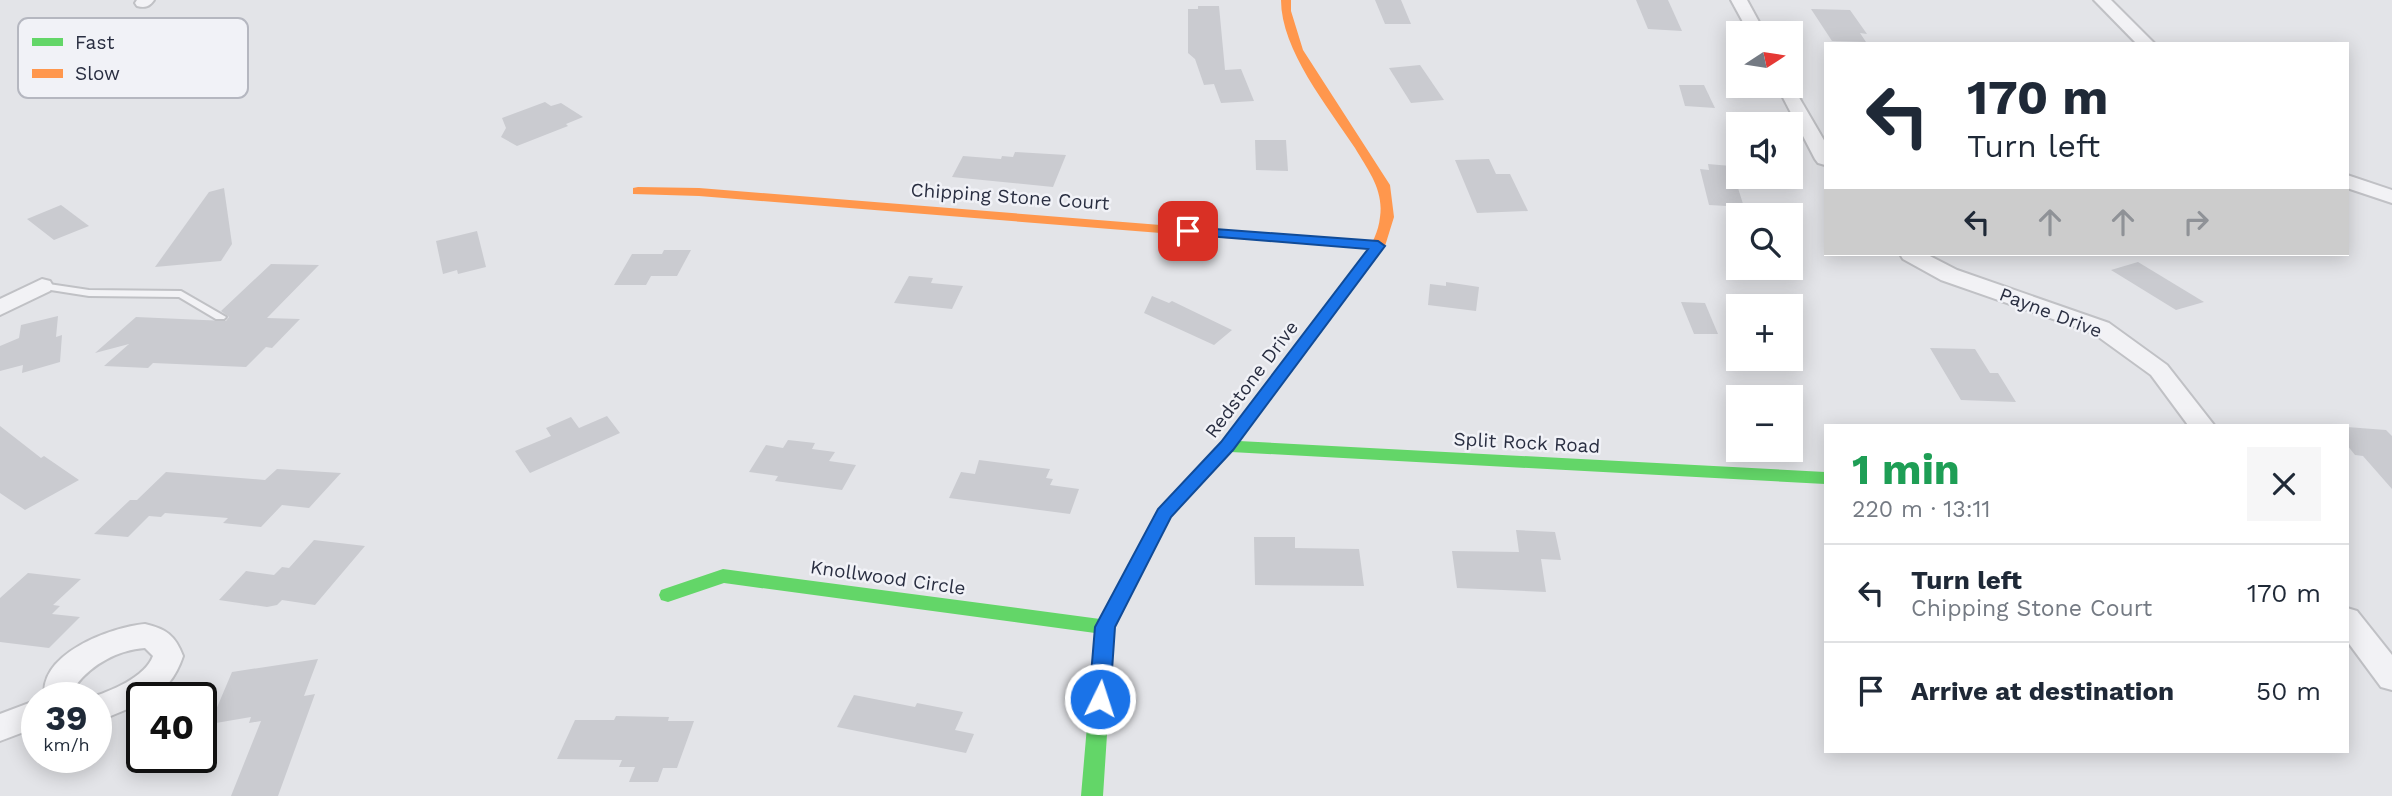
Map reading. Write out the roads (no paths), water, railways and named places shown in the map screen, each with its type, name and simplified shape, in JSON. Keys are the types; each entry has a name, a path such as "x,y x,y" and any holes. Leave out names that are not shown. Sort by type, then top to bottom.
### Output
{"street":[{"name":"Redstone Drive","path":"1092,796 1105,627 1164,513 1227,446 1378,246 1388,217 1384,185 1298,50 1286,11 1286,0"},
{"path":"1740,0 1751,21"},
{"path":"2102,0 2145,42"},
{"path":"1792,98 1824,157"},
{"path":"2349,182 2392,197"},
{"name":"Chipping Stone Court","path":"638,191 699,192 1378,246"},
{"name":"Payne Drive","path":"1915,256 1949,275 2101,328 2160,370 2200,424"},
{"path":"0,308 42,286"},
{"name":"Split Rock Road","path":"1227,446 1824,478"},
{"name":"Knollwood Circle","path":"668,596 723,576 1105,627"},
{"path":"2349,622 2392,678"},
{"path":"62,682 69,670 96,650 113,642 144,637 156,639 164,645 164,664 157,676 129,697 112,703"},
{"path":"0,728 21,719"}],"lane":[{"path":"42,286 89,293 181,294 220,317"}]}
